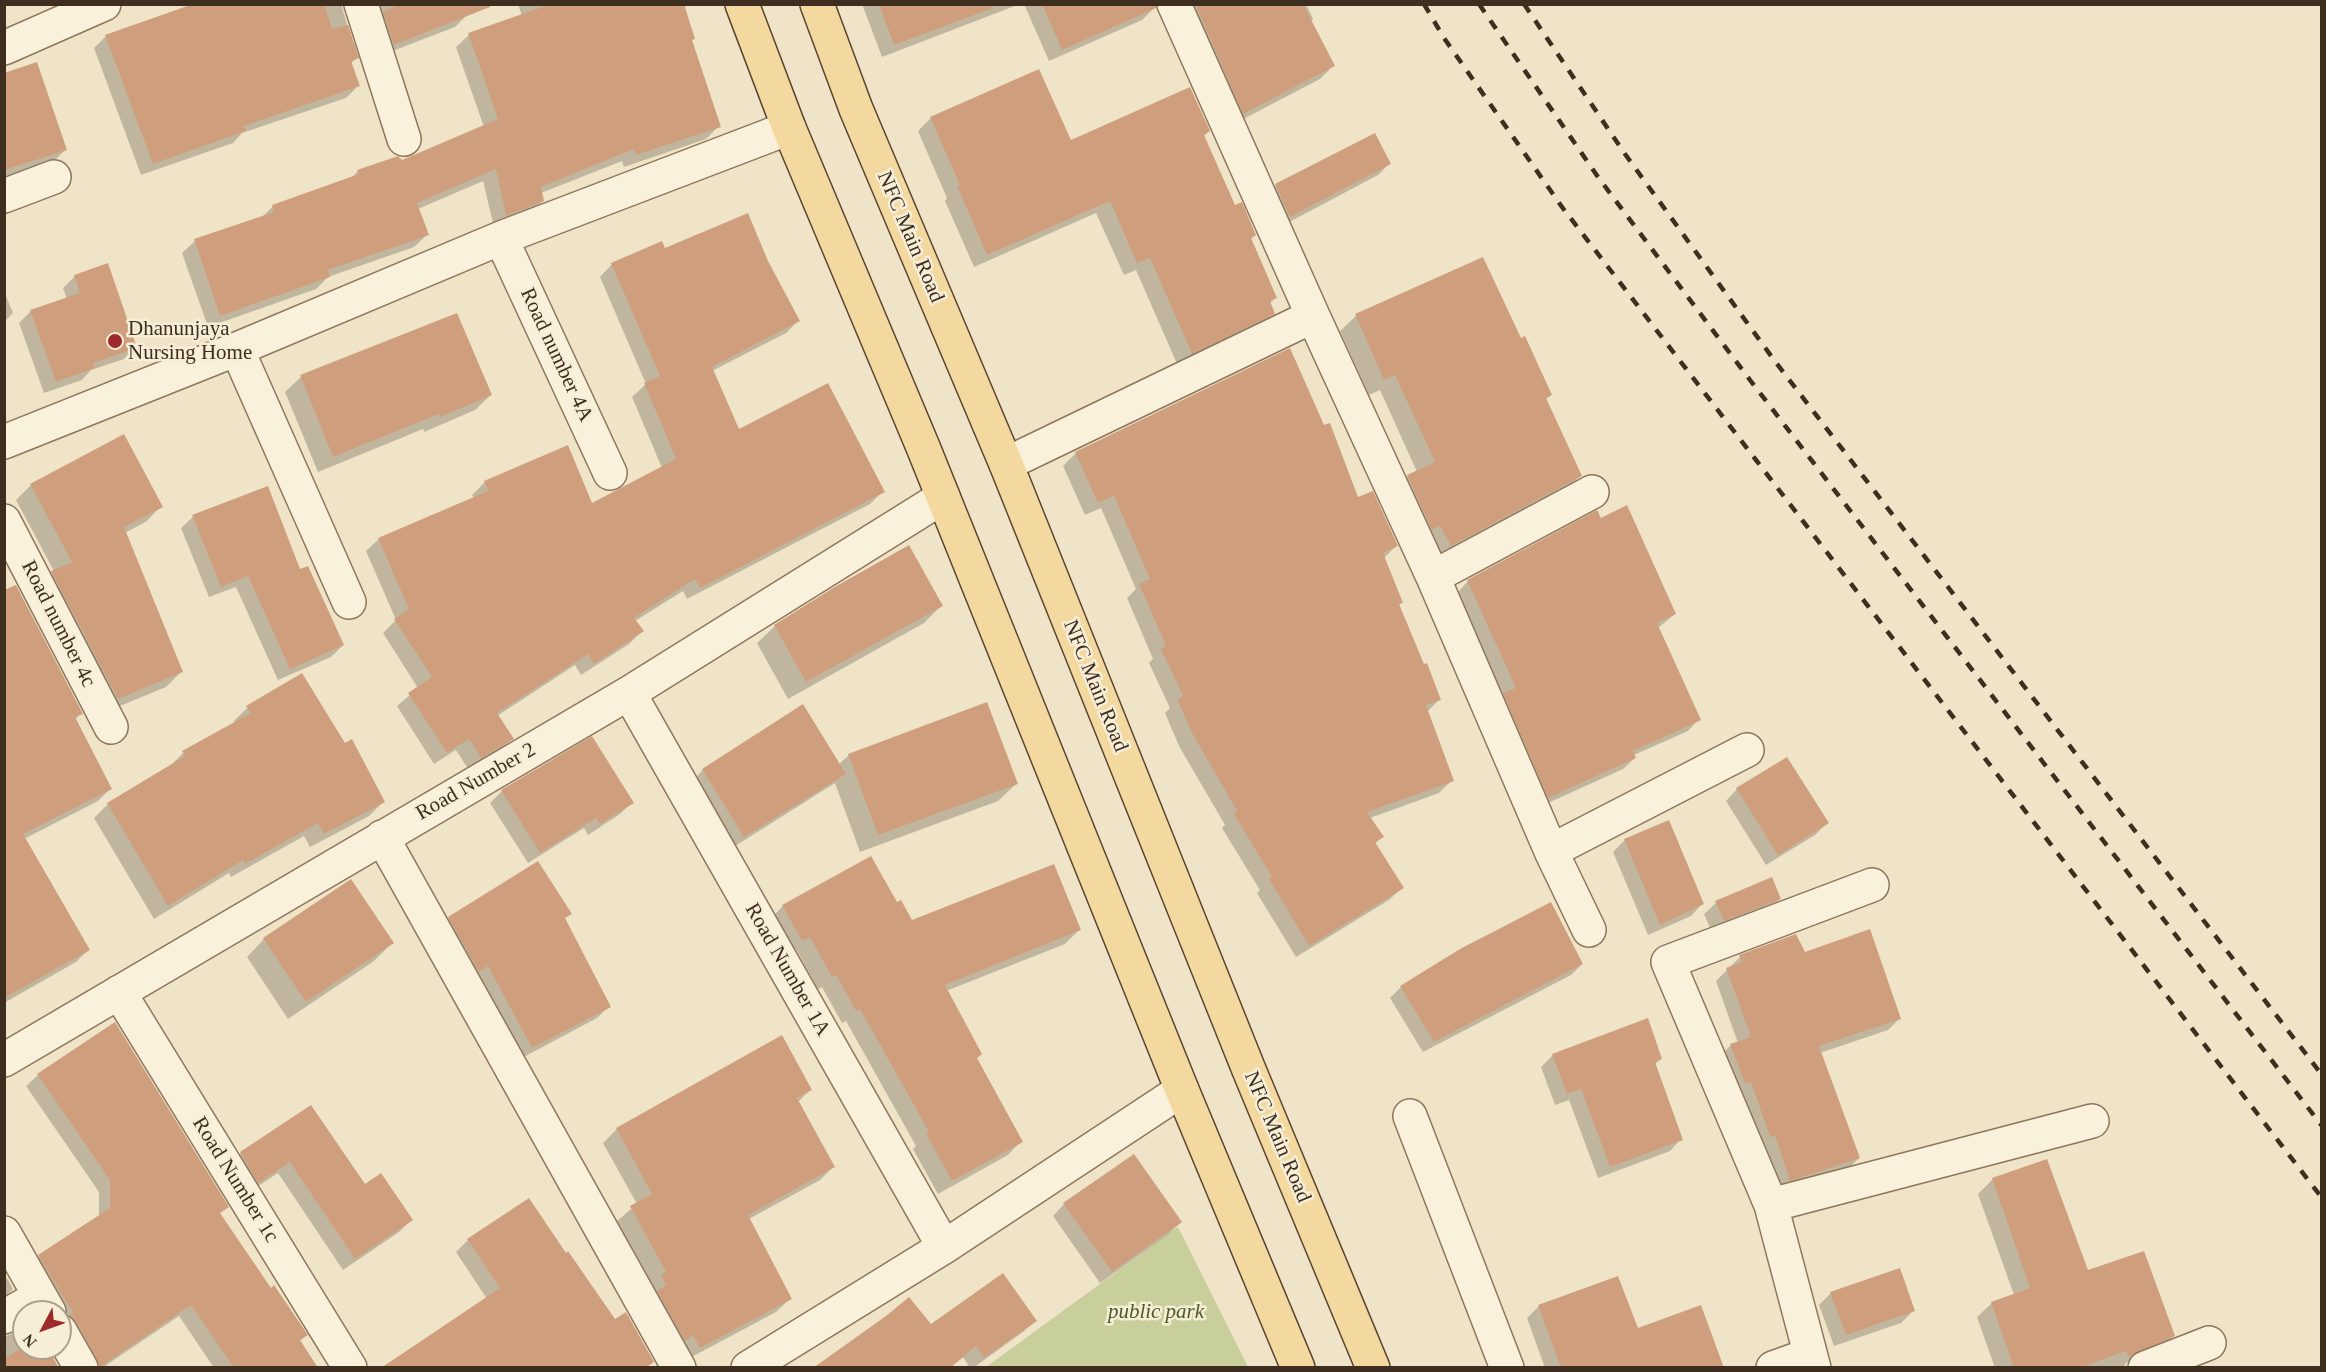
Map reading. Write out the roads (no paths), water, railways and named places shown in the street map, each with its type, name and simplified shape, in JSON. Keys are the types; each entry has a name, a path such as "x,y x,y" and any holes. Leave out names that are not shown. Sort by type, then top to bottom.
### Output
{"main road":[{"path":"742,4 789,128 943,497 1182,1090 1298,1368"},
{"name":"NFC Main Road","path":"817,4 856,109 1006,464 1249,1070 1373,1368"}],"street":[{"path":"4,48 104,4"},
{"path":"361,4 404,139"},
{"path":"1174,4 1312,316 1433,577 1551,851 1589,930"},
{"path":"4,442 237,349 501,238 789,128"},
{"path":"4,196 54,177"},
{"name":"Road number 4A","path":"501,238 610,473"},
{"path":"1006,464 1312,316"},
{"path":"237,349 349,602"},
{"path":"1433,577 1593,492"},
{"name":"Road Number 2","path":"4,1060 629,693 943,497"},
{"name":"Road number 4c","path":"4,521 111,728"},
{"name":"Road Number 1A","path":"629,693 945,1247"},
{"path":"1551,851 1747,750"},
{"path":"382,837 679,1368"},
{"path":"1773,1368 1811,1361 1771,1204 1668,962 1872,885"},
{"name":"Road Number 1c","path":"119,992 350,1368"},
{"path":"748,1368 945,1247 1182,1090"},
{"path":"1410,1116 1507,1368"},
{"path":"1771,1204 2092,1121"},
{"path":"4,1233 43,1300"},
{"path":"2145,1368 2209,1343"},
{"path":"72,1352 81,1368"}],"railway":[{"path":"1424,4 1444,38 1562,207 2322,1198"},
{"path":"1479,4 1598,177 1750,380 2322,1126"},
{"path":"1524,4 1625,154 1774,360 2322,1075"}],"place":[{"name":"Dhanunjaya Nursing Home","path":"115,341"}],"park label":[{"name":"public park","path":"1156,1312"}]}
